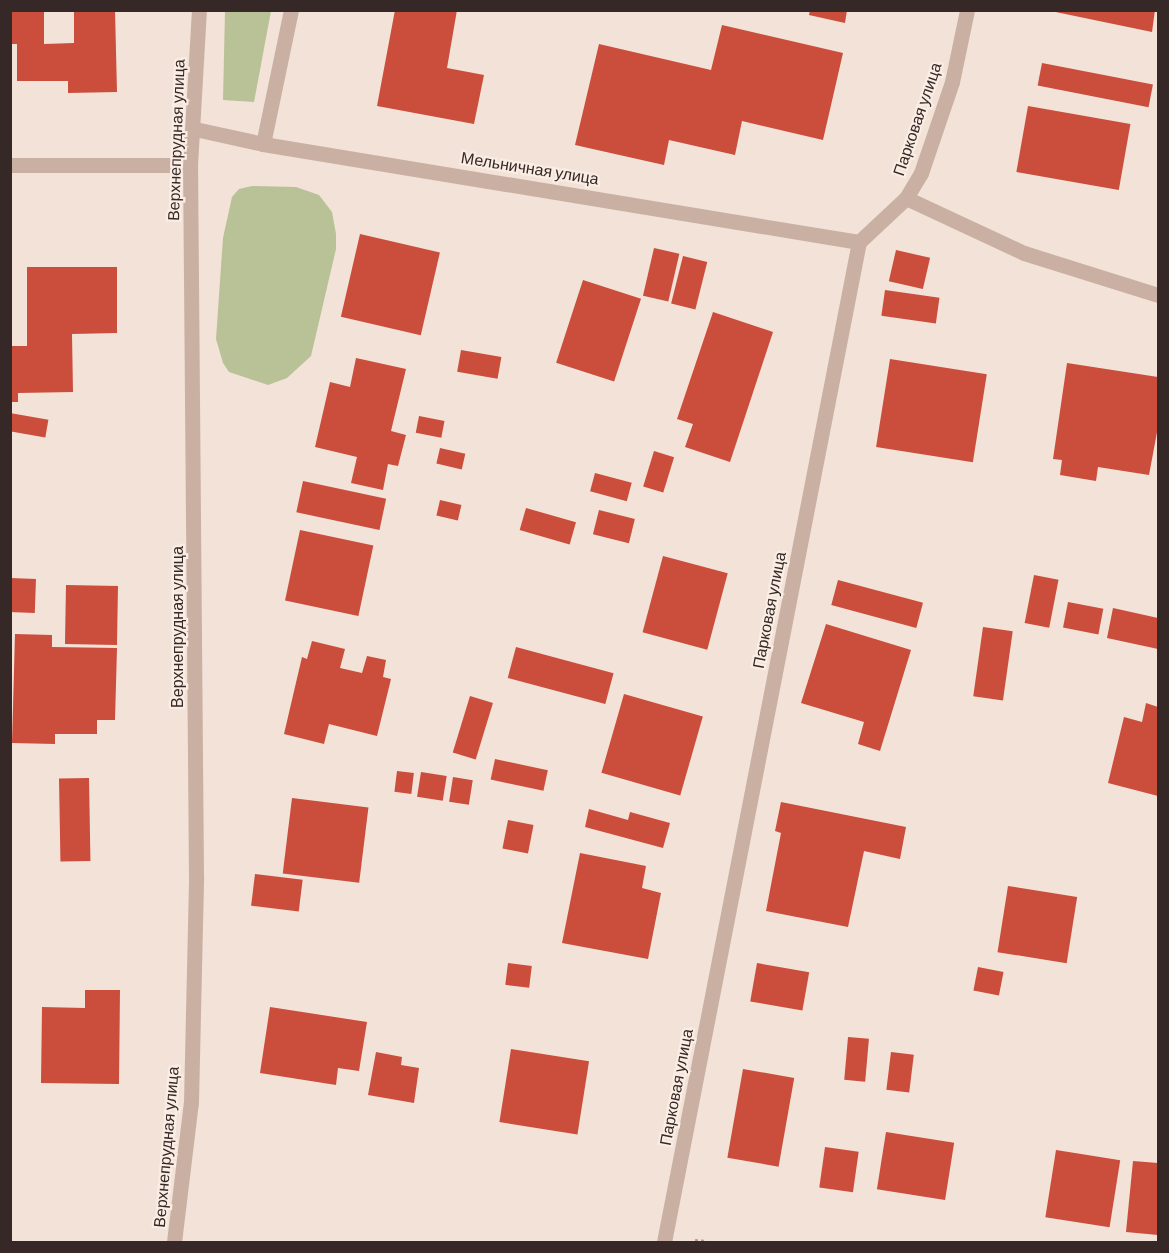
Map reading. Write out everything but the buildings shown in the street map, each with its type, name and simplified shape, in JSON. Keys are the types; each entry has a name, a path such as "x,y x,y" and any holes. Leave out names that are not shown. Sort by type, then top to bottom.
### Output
{"street":[{"name":"Верхнепрудная улица","path":"174,1242 191,1101 196,887 190,165 195,129 199,10"},
{"path":"263,144 291,10"},
{"name":"Парковая улица","path":"664,1242 859,242 906,198 921,173 952,82 967,10"},
{"name":"Мельничная улица","path":"195,129 263,144 859,242"},
{"path":"10,165 190,165"},
{"path":"906,198 1024,253 1158,295"}],"green space":[{"path":"225,11 271,11 254,102 223,100"},
{"path":"252,186 296,187 319,195 332,212 336,234 336,249 311,356 287,378 268,385 229,372 223,363 216,339 223,238 232,197 239,189"}]}
